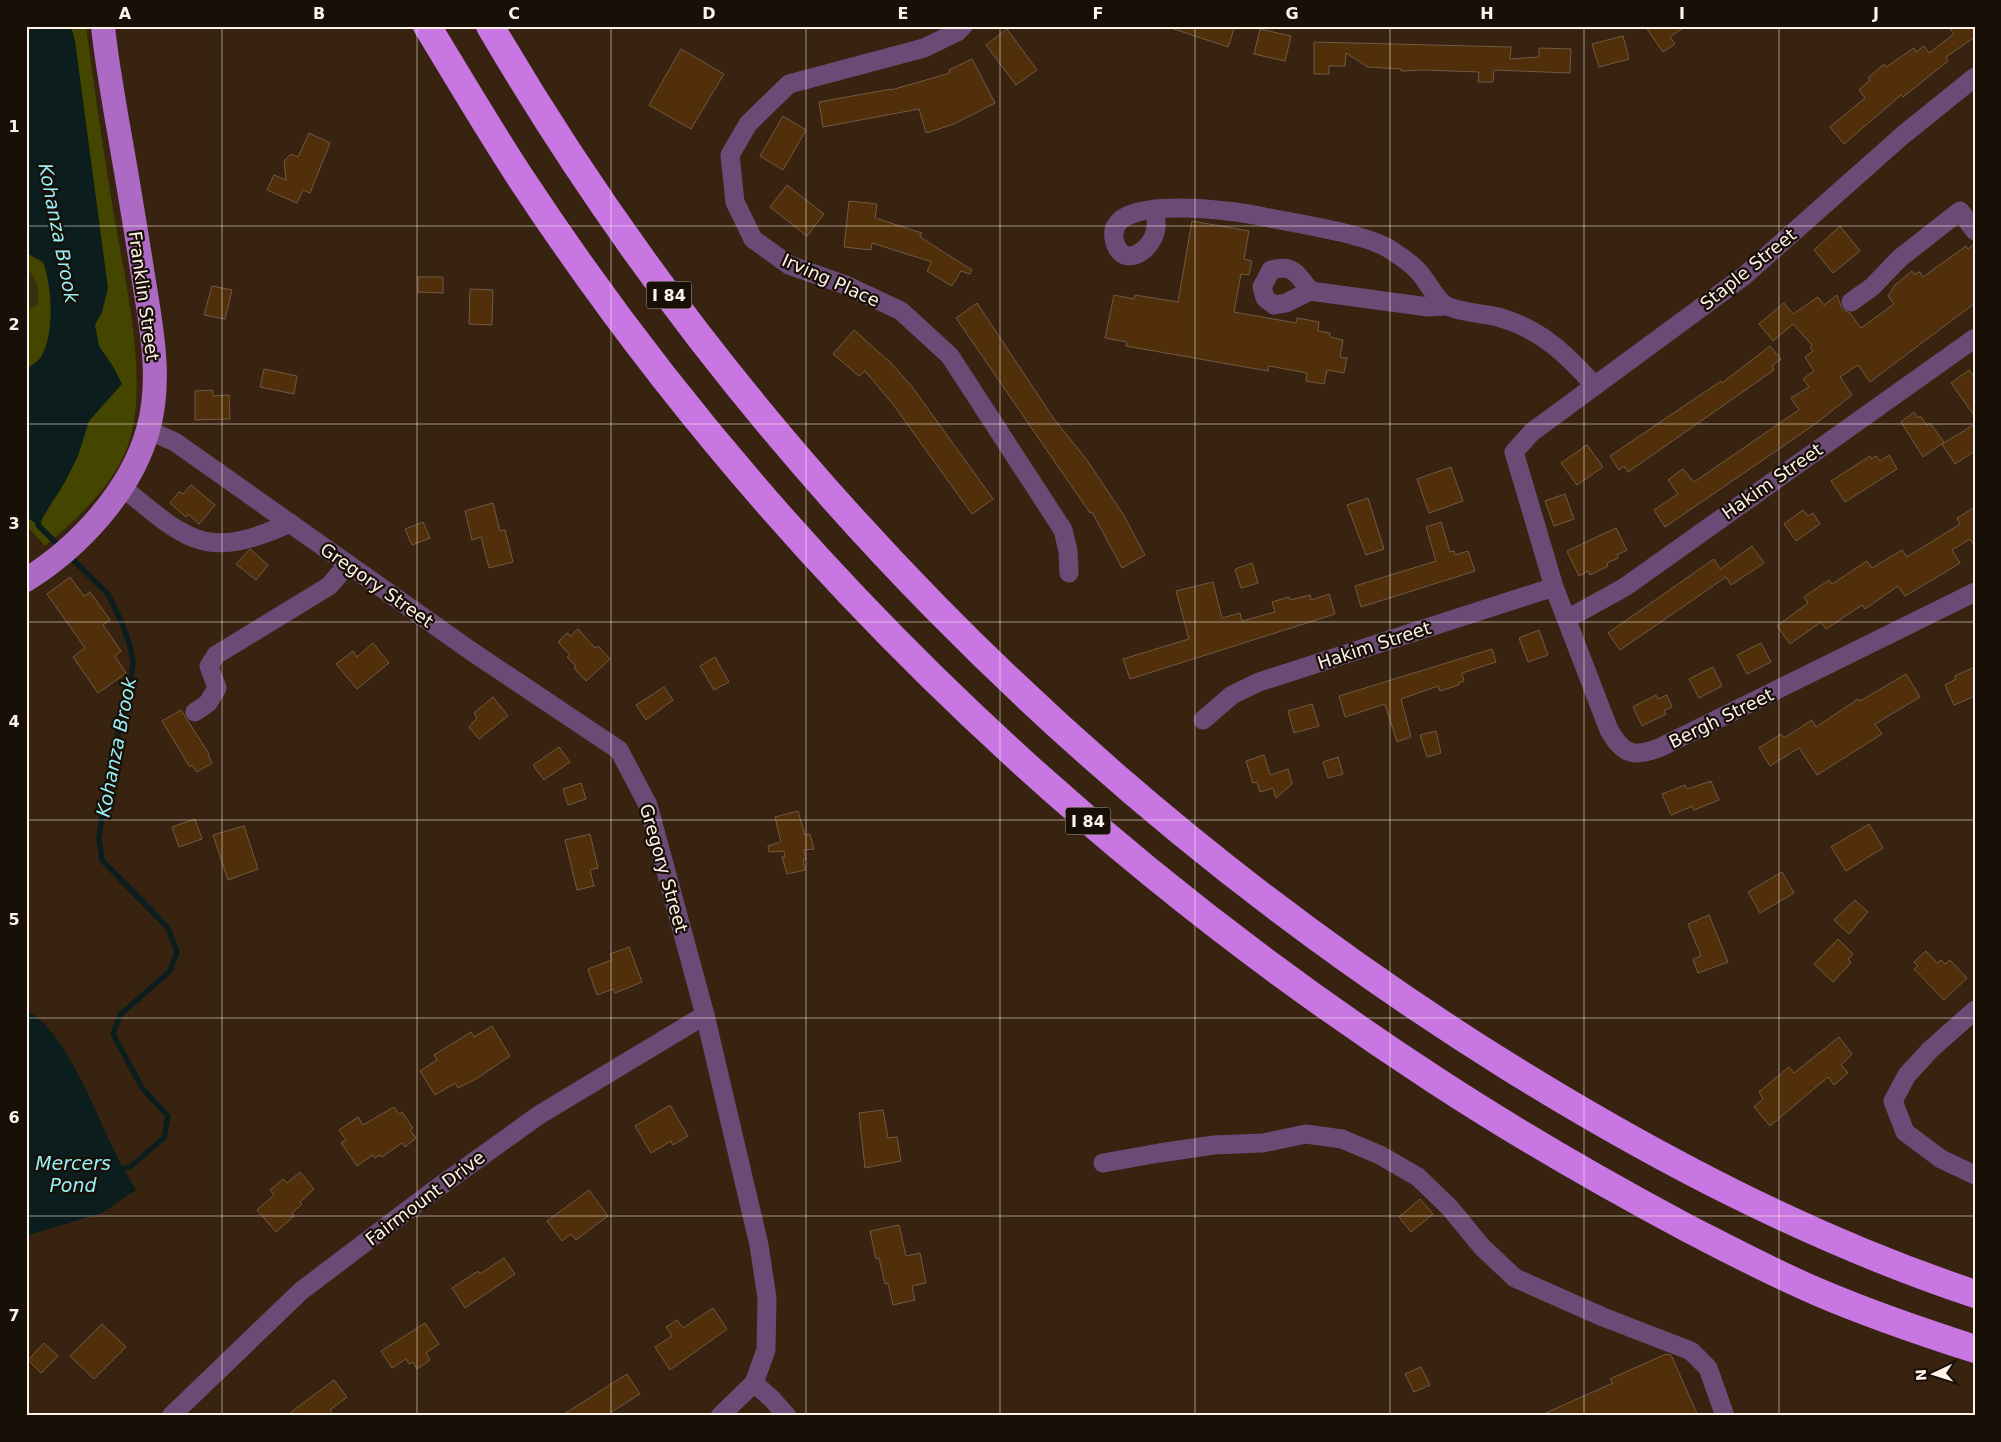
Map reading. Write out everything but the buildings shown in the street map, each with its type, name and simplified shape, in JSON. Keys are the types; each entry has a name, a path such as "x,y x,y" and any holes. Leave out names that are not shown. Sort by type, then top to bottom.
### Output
{"highway":[{"name":"I 84","path":"427,26 520,177 577,259 704,426 805,543 882,628 949,695 1093,825 1167,887 1319,1002 1478,1108 1559,1158 1729,1250 1816,1292 1905,1327 1975,1349"},
{"name":"I 84","path":"490,26 564,148 619,228 778,435 880,550 972,645 1132,791 1214,859 1331,948 1476,1046 1587,1114 1695,1174 1827,1238 1910,1273 1975,1294"}],"main road":[{"name":"Franklin Street","path":"26,580 66,551 120,486 139,455 148,430 153,400 154,357 103,26"}],"street":[{"name":"Irving Place","path":"963,26 957,32 924,48 789,84 748,124 730,155 736,202 753,239 782,260 789,265 848,286 901,311 950,356 1063,530 1068,551 1070,574"},
{"name":"Staple Street","path":"1514,452 1532,432 1744,276 1903,135 1975,77"},
{"path":"1154,209 1230,210 1358,238 1389,249 1418,270 1445,306"},
{"path":"1852,302 1872,287 1900,258 1960,211 1975,231"},
{"path":"1310,291 1428,307 1445,306 1523,325 1567,356 1595,386"},
{"name":"Hakim Street","path":"1567,619 1625,587 1975,338"},
{"name":"Gregory Street","path":"148,430 175,442 471,651 619,750 648,805 705,1015 759,1245 767,1298 766,1350 754,1383 720,1416"},
{"name":"Bergh Street","path":"1514,452 1554,587 1609,730 1621,749 1639,753 1661,747 1975,592"},
{"path":"120,486 178,531 199,541 223,543 248,539 290,523"},
{"path":"195,712 208,703 217,688 209,666 216,655 329,586 348,564"},
{"name":"Hakim Street","path":"1203,720 1232,695 1260,682 1554,587"},
{"path":"1975,1010 1930,1050 1907,1075 1893,1101 1905,1132 1941,1159 1975,1174"},
{"name":"Fairmount Drive","path":"171,1416 301,1292 429,1194 539,1115 705,1015"},
{"path":"1103,1163 1214,1145 1263,1143 1306,1134 1342,1138 1380,1155 1418,1176 1450,1208 1482,1247 1515,1278 1603,1317 1690,1351 1708,1368 1724,1416"},
{"path":"754,1383 787,1416"}],"shaded area":[{"path":"26,26 86,26 113,209 129,297 136,362 134,422 121,462 92,502 45,546 26,525"}],"sand":[{"path":"26,269 33,276 38,290 37,305 30,309 26,307"}],"water":[{"path":"26,26 71,26 75,41 108,288 102,312 95,325 99,346 122,384 89,421 78,456 65,482 38,525 26,517 26,369 41,357 48,335 51,310 43,262 26,253"},
{"name":"Mercers Pond","path":"26,1011 39,1019 65,1051 136,1190 102,1213 26,1236"}],"waterway":[{"name":"Kohanza Brook","path":"39,518 38,525 60,547"},
{"name":"Kohanza Brook","path":"68,555 108,594 122,623 133,661 131,682 124,705 105,795 99,838 102,860 168,928 177,952 170,971 120,1015 113,1034 142,1088 168,1116 164,1138 130,1167 116,1169"}]}
